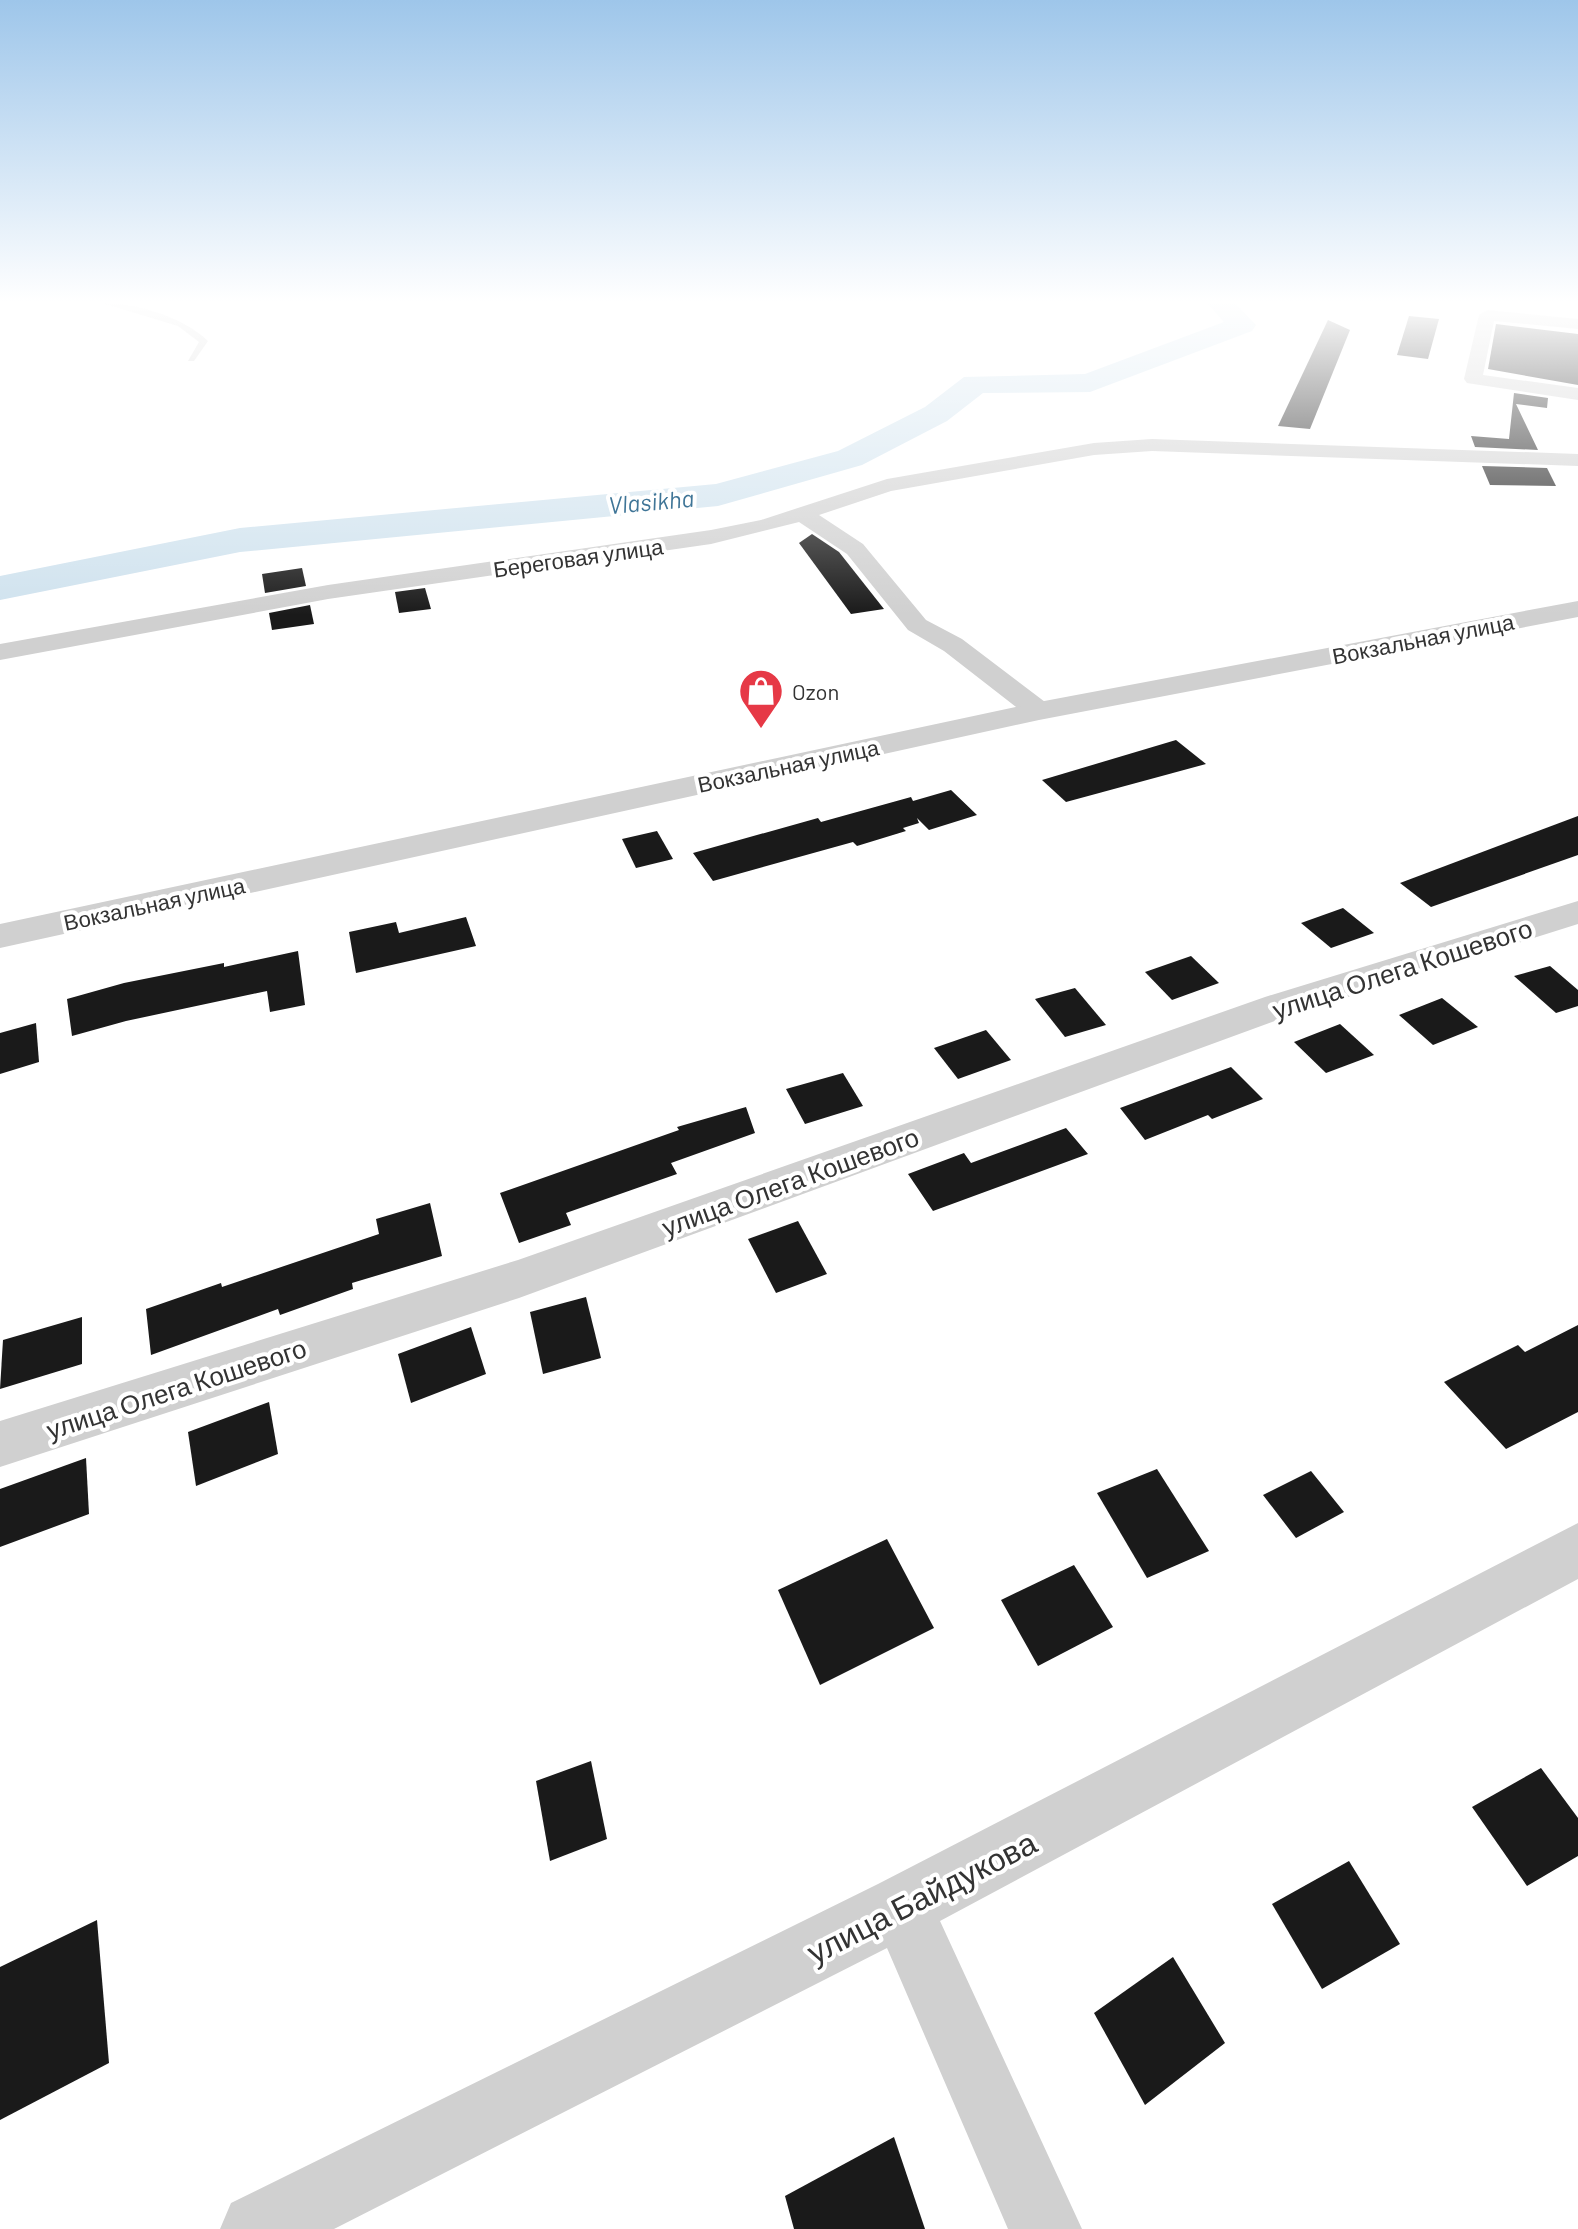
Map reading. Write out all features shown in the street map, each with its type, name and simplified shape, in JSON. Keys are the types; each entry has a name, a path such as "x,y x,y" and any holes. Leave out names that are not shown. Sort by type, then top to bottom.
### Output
{"street":[{"name":"Береговая улица","path":"0,652 328,592 711,537 766,526 887,485 1094,449 1152,445 1578,460"},
{"path":"802,514 855,549 917,625 953,645 1039,711"},
{"name":"Вокзальная улица","path":"0,936 1039,711 1578,609"},
{"name":"улица Олега Кошевого","path":"0,1444 519,1279 1278,1006 1578,912"},
{"name":"улица Байдукова","path":"257,2229 901,1907 1578,1550"},
{"path":"901,1907 1045,2229"}],"building":[{"path":"1287,407 1319,407 1310,429 1278,426"},
{"path":"1512,407 1517,407 1538,450 1475,447 1471,436 1509,439"},
{"path":"1482,466 1547,468 1556,486 1490,485"},
{"path":"812,534 839,552 884,609 851,614 799,543"},
{"path":"302,568 306,586 265,593 262,574"},
{"path":"425,588 431,609 399,613 395,592"},
{"path":"310,605 314,624 272,630 269,613"},
{"path":"1176,740 1206,764 1066,802 1042,780"},
{"path":"951,790 977,815 929,830 917,818 919,823 903,828 906,831 857,846 853,842 713,881 693,853 818,818 821,822 911,797 913,801"},
{"path":"1578,816 1578,855 1431,907 1400,883"},
{"path":"657,831 673,859 636,868 622,839"},
{"path":"1343,908 1374,933 1331,948 1301,923"},
{"path":"466,917 476,946 356,973 349,932 396,922 399,933"},
{"path":"298,951 305,1005 270,1012 267,991 126,1021 72,1036 67,999 124,983"},
{"path":"1191,956 1219,983 1172,1000 1145,972"},
{"path":"1550,966 1578,990 1578,1006 1556,1013 1514,976"},
{"path":"1075,988 1106,1025 1065,1037 1035,999"},
{"path":"1442,998 1478,1027 1433,1045 1399,1015"},
{"path":"36,1023 39,1062 0,1074 0,1033"},
{"path":"1340,1024 1374,1055 1326,1073 1294,1042"},
{"path":"986,1030 1011,1060 958,1079 934,1048"},
{"path":"1231,1067 1263,1099 1212,1119 1208,1115 1145,1140 1120,1108"},
{"path":"843,1073 863,1106 805,1124 786,1089"},
{"path":"746,1107 755,1133 671,1163 677,1174 566,1213 571,1225 519,1243 500,1193 679,1130 677,1127"},
{"path":"1066,1128 1088,1154 933,1211 908,1174 964,1153 971,1163"},
{"path":"430,1203 442,1256 352,1283 353,1289 280,1315 278,1309 151,1355 146,1309 379,1234 376,1219"},
{"path":"798,1221 827,1274 776,1293 748,1239"},
{"path":"586,1297 601,1358 543,1374 530,1312"},
{"path":"82,1317 82,1364 0,1389 3,1340"},
{"path":"1578,1325 1578,1412 1506,1449 1444,1382 1518,1345 1525,1352"},
{"path":"471,1327 486,1374 411,1403 398,1354"},
{"path":"269,1402 278,1454 196,1486 188,1432"},
{"path":"86,1458 89,1514 0,1547 0,1489"},
{"path":"1157,1469 1209,1551 1147,1578 1097,1493"},
{"path":"1311,1471 1344,1512 1296,1538 1263,1495"},
{"path":"887,1539 934,1628 820,1685 778,1590"},
{"path":"1074,1565 1113,1627 1038,1666 1001,1600"},
{"path":"591,1761 607,1839 550,1861 536,1781"},
{"path":"1541,1768 1578,1818 1578,1856 1527,1886 1472,1807"},
{"path":"1349,1861 1400,1944 1322,1989 1272,1904"},
{"path":"97,1920 109,2063 0,2120 0,1967"},
{"path":"1173,1957 1225,2043 1145,2105 1094,2013"},
{"path":"894,2137 925,2229 794,2229 785,2196"}],"waterway":[{"name":"Vlasikha","path":"0,588 240,540 718,495 850,458 945,407"}],"place":[{"name":"Ozon","path":"761,730"}]}
